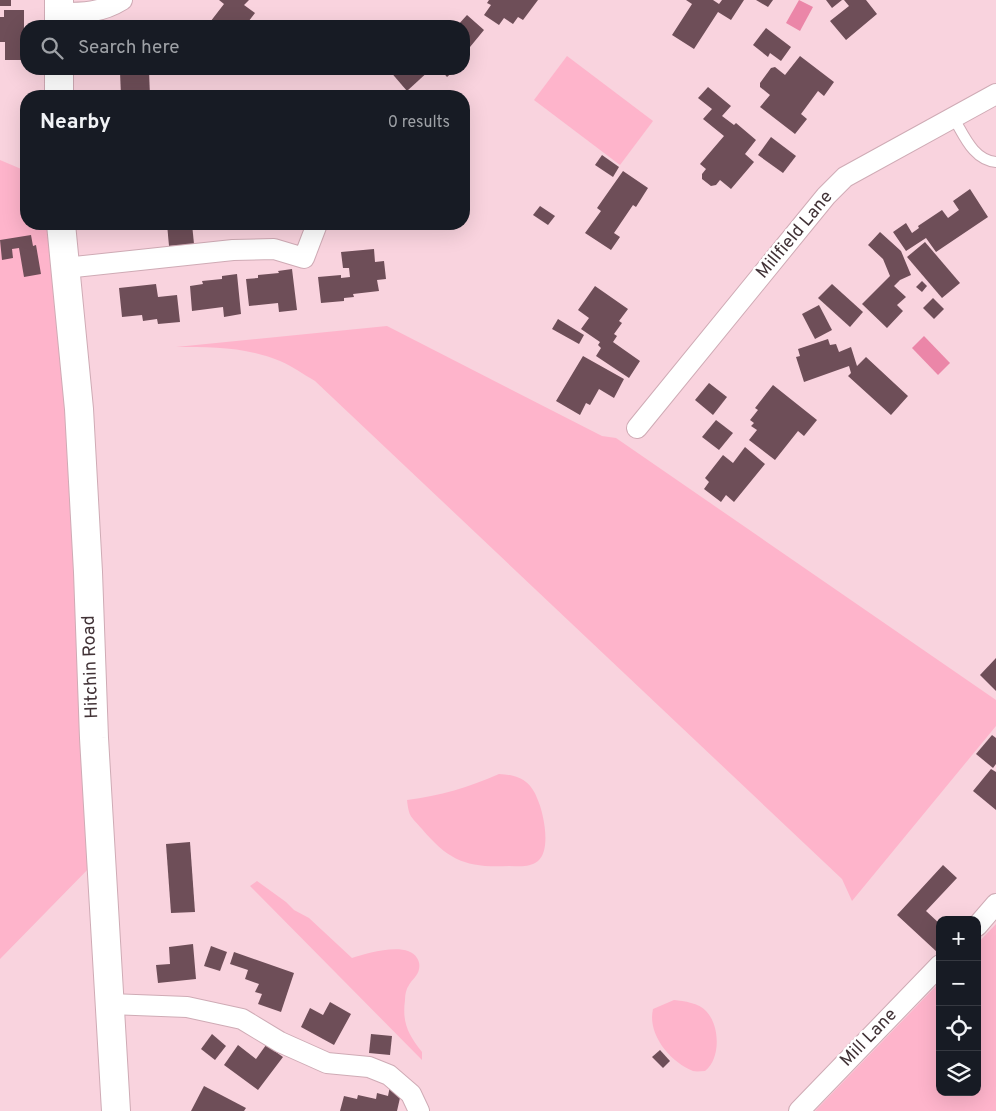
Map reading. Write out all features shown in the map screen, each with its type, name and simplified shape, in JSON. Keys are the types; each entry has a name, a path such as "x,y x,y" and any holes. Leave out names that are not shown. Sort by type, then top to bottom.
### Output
{"street":[{"path":"59,13 96,12 113,6 122,0"},
{"path":"59,75 59,90"},
{"name":"Millfield Lane","path":"638,428 826,196 845,177 996,94"},
{"name":"Hitchin Road","path":"62,230 79,409 88,572 94,748 116,1111"},
{"path":"65,268 233,250 274,249 304,258 316,230"},
{"path":"981,921 996,904"},
{"name":"Mill Lane","path":"799,1111 936,969"},
{"path":"110,1004 187,1007 242,1019 280,1042 327,1063 369,1067 389,1075 411,1094 419,1111"}],"lane":[{"path":"953,117 974,152 982,158 996,162"}],"shaded area":[{"path":"799,0 813,7 800,31 786,23"},
{"path":"567,56 653,121 620,165 534,100"},
{"path":"0,160 20,168 20,230 49,230 71,400 94,863 0,959"},
{"path":"387,326 602,436 616,438 996,700 996,726 852,901 842,879 315,381 268,356 242,350 176,347"},
{"path":"924,336 950,363 938,375 912,348"},
{"path":"499,774 514,776 525,781 533,790 541,809 545,833 544,849 538,861 531,865 481,866 460,860 441,849 410,814 407,800 454,790"},
{"path":"257,881 294,910 309,918 352,958 376,951 396,949 412,953 417,958 419,969 406,990 404,1015 407,1028 422,1052 422,1060 250,886"},
{"path":"996,924 996,1111 815,1111 936,986 936,1096 981,1096 981,940"},
{"path":"674,1000 695,1004 703,1008 711,1017 717,1042 714,1059 705,1071 693,1071 676,1061 662,1046 653,1028 653,1009"}],"building":[{"path":"0,0 11,0 11,6 0,6"},
{"path":"219,0 249,0 244,5 255,13 250,20 212,20 224,4"},
{"path":"489,0 538,0 523,20 518,17 513,24 504,18 499,25 484,15 491,5 487,3"},
{"path":"686,0 713,0 719,4 722,0 744,0 731,20 718,12 694,49 672,35 692,4"},
{"path":"756,0 773,0 768,7"},
{"path":"826,0 842,0 832,8"},
{"path":"844,0 866,0 877,14 846,40 830,21 849,6"},
{"path":"4,10 24,10 24,20 20,20 20,60 5,60 5,42 0,42 0,17 4,17"},
{"path":"467,15 484,30 470,47 470,20 462,20"},
{"path":"766,28 791,47 781,61 770,53 768,57 753,45"},
{"path":"800,56 834,82 824,96 818,91 801,114 807,119 795,134 760,107 770,95 760,87 760,83 771,68 775,67 785,75"},
{"path":"120,75 149,75 150,90 121,90"},
{"path":"393,75 424,75 408,90"},
{"path":"708,87 731,106 722,116 734,125 736,123 756,140 745,154 754,162 731,189 720,180 716,185 711,186 702,179 702,174 706,169 700,164 724,136 703,119 712,109 698,98"},
{"path":"771,137 796,156 783,173 758,155"},
{"path":"602,155 619,167 613,177 595,165"},
{"path":"623,171 648,188 636,207 633,205 614,233 620,237 611,250 585,233 601,211 597,208"},
{"path":"970,189 988,217 936,252 926,238 906,251 893,232 906,223 912,233 919,228 918,226 942,210 948,218 959,210 953,201"},
{"path":"540,206 555,216 548,225 533,215"},
{"path":"168,230 193,230 194,244 169,246"},
{"path":"880,232 901,251 911,275 900,280 894,286 906,297 897,305 903,311 887,328 862,304 890,276 883,259 868,245"},
{"path":"31,235 33,246 36,245 41,274 24,277 19,248 12,249 13,258 2,260 0,240"},
{"path":"925,242 960,283 942,298 907,257"},
{"path":"374,249 375,262 384,261 386,279 377,280 379,291 353,294 354,297 344,298 344,301 321,303 318,277 341,275 341,278 350,277 349,268 343,268 341,252"},
{"path":"292,269 297,310 279,312 278,303 249,306 246,279 258,278 258,275 279,273 278,271"},
{"path":"237,274 241,314 224,317 223,307 192,311 190,286 203,284 202,281 222,279 222,276"},
{"path":"922,281 927,286 922,292 916,287"},
{"path":"156,284 158,297 177,295 180,322 158,324 157,319 143,321 142,315 122,317 119,288"},
{"path":"832,284 863,312 850,327 818,298"},
{"path":"595,286 628,309 619,321 622,323 614,334 617,336 613,342 640,361 629,378 596,356 601,348 598,345 600,342 581,329 589,318 578,310"},
{"path":"933,298 944,309 934,319 923,308"},
{"path":"819,305 832,330 815,339 802,314"},
{"path":"558,319 584,335 579,344 552,329"},
{"path":"828,339 830,345 836,344 839,352 851,347 857,366 866,357 908,396 891,415 848,376 851,373 849,366 804,382 796,357 800,356 798,349"},
{"path":"583,356 624,379 614,398 599,389 590,405 586,403 580,415 556,401"},
{"path":"709,383 727,397 713,415 695,400"},
{"path":"773,385 817,420 804,436 798,431 775,460 749,440 757,430 751,426 754,423 750,420 758,410 755,408"},
{"path":"716,420 733,433 719,450 702,437"},
{"path":"745,447 765,464 734,502 726,495 721,502 704,489 709,482 705,478 723,455 733,463"},
{"path":"996,658 996,691 980,675"},
{"path":"992,735 996,738 996,764 993,768 976,754"},
{"path":"991,769 996,772 996,810 973,791"},
{"path":"190,842 195,912 171,913 166,844"},
{"path":"943,865 957,878 926,911 936,920 936,951 897,915"},
{"path":"193,944 196,979 158,983 156,965 170,964 169,947"},
{"path":"211,946 227,952 220,971 204,966"},
{"path":"234,952 294,973 281,1012 258,1004 262,994 255,992 259,984 245,979 248,970 230,964"},
{"path":"330,1002 351,1014 334,1045 301,1027 310,1008 323,1015"},
{"path":"212,1034 226,1046 215,1060 201,1049"},
{"path":"371,1034 392,1036 390,1055 369,1053"},
{"path":"238,1045 256,1059 266,1045 283,1057 258,1090 224,1065"},
{"path":"660,1050 670,1061 663,1068 652,1057"},
{"path":"204,1086 246,1108 244,1111 191,1111"},
{"path":"390,1086 402,1089 397,1111 340,1111 344,1096 357,1099 358,1095 376,1099 377,1093 388,1096"}]}
